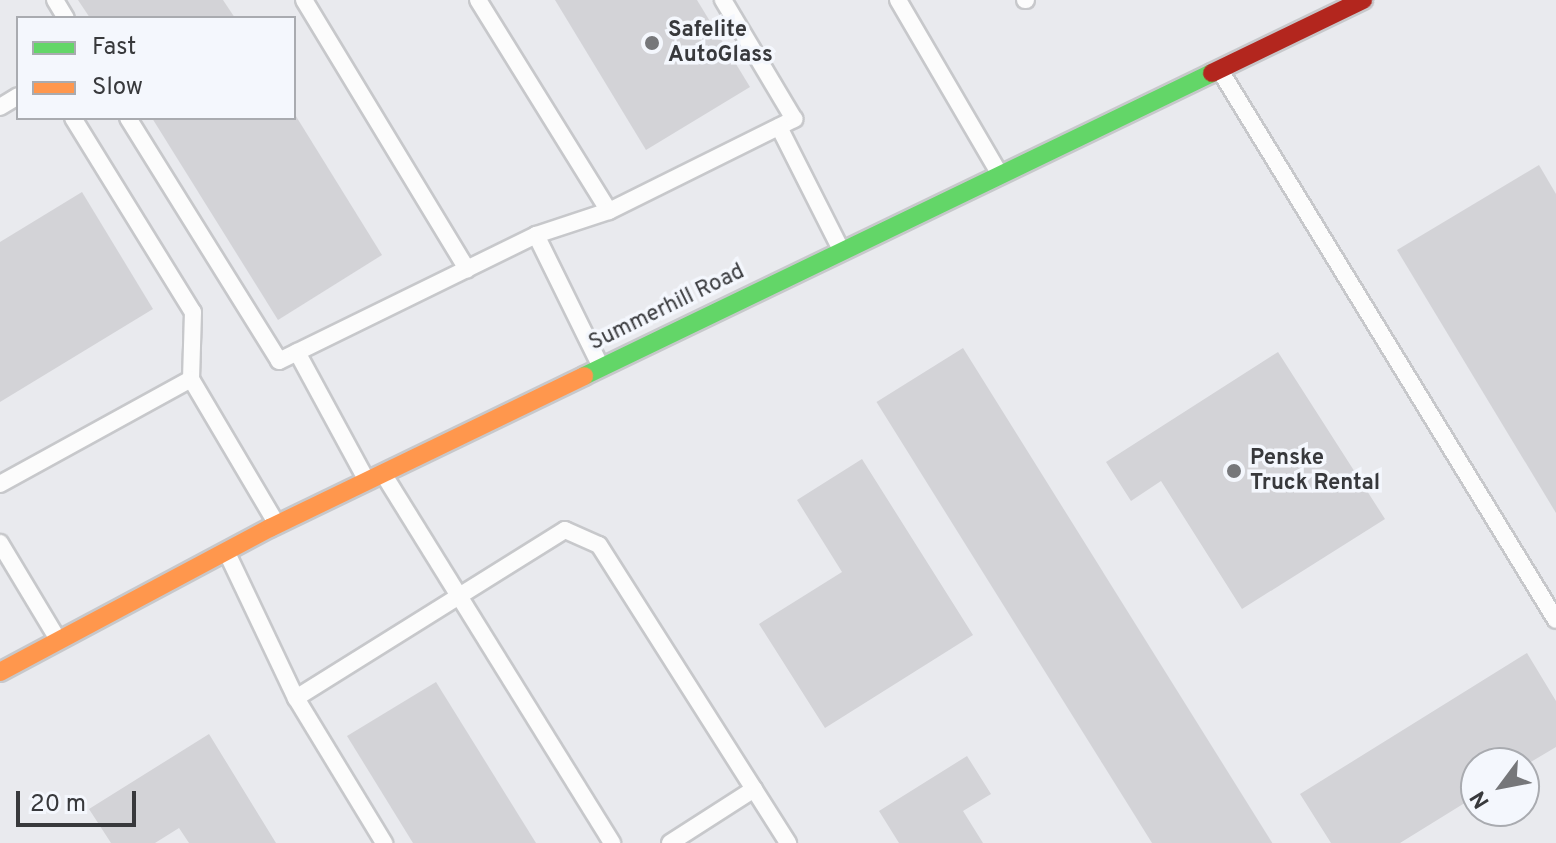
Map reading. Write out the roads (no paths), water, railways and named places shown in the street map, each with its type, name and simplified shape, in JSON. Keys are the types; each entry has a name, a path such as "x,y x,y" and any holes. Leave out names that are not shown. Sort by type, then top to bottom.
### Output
{"main road":[{"name":"Summerhill Road","path":"0,672 277,525 1218,67 1363,0"}],"lane":[{"path":"304,0 467,269"},
{"path":"478,0 609,211"},
{"path":"129,120 279,361 536,235 609,211 794,119 723,0"},
{"path":"898,0 999,173"},
{"path":"1218,67 1556,620"},
{"path":"74,120 193,312 191,379 277,525"},
{"path":"779,127 841,250"},
{"path":"536,235 601,367"},
{"path":"297,352 375,477 461,594 612,843"},
{"path":"0,484 191,379"},
{"path":"296,698 565,530 599,545 788,843"},
{"path":"0,543 59,641"},
{"path":"227,551 296,698 384,843"},
{"path":"670,843 754,789"}],"place":[{"name":"Safelite AutoGlass","path":"652,43"},
{"name":"Penske Truck Rental","path":"1234,471"}]}
